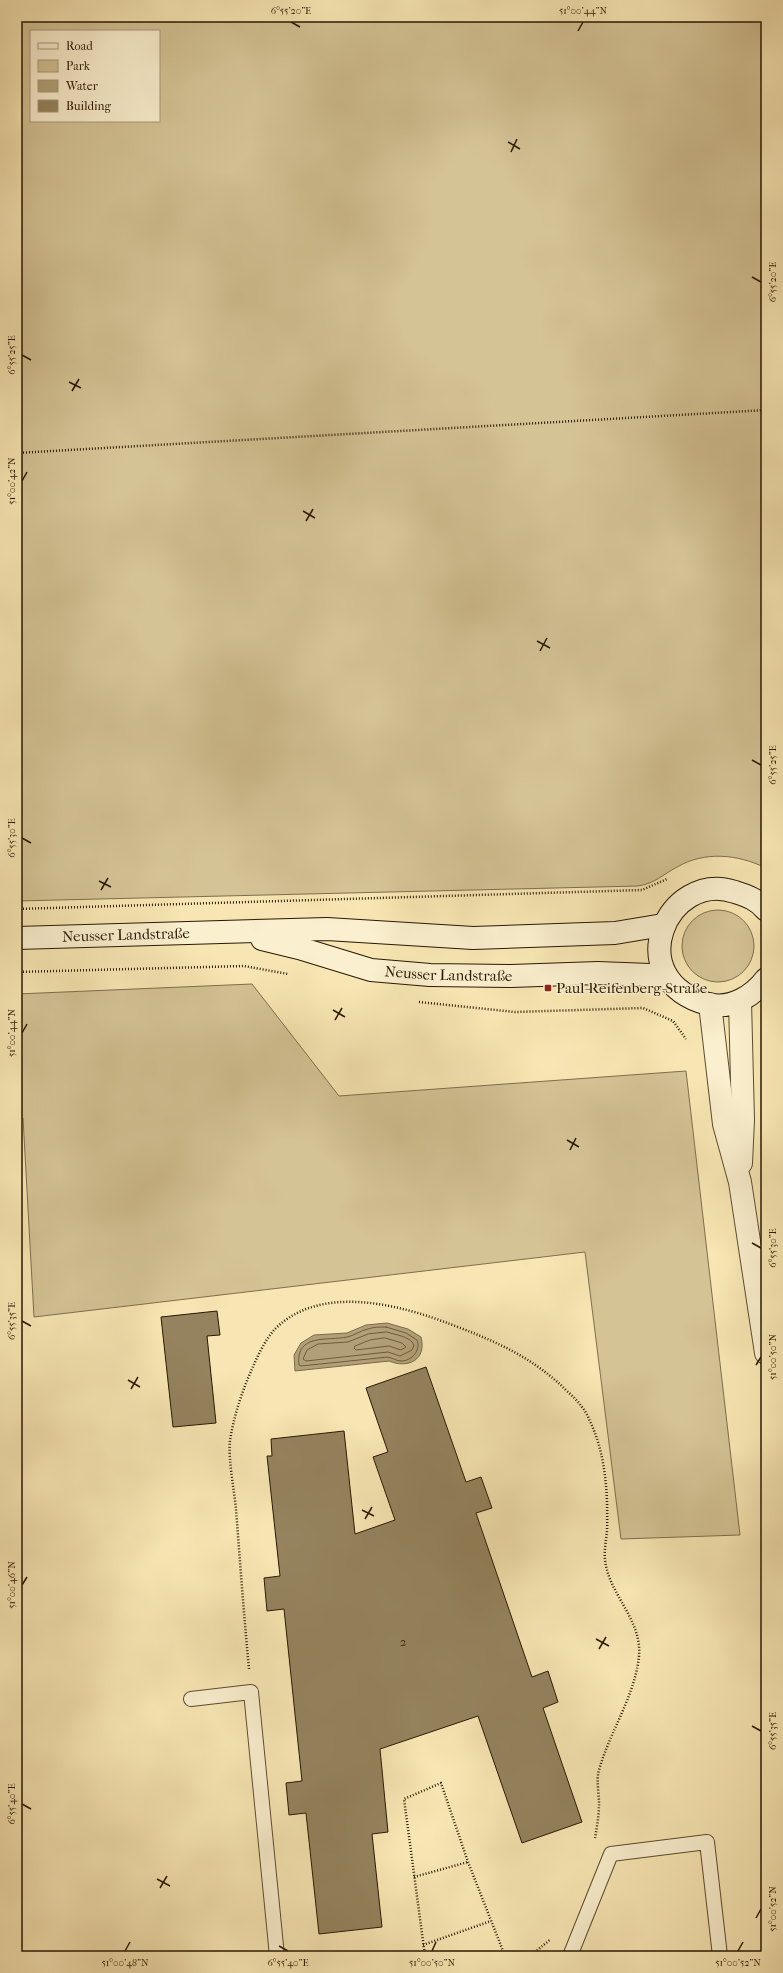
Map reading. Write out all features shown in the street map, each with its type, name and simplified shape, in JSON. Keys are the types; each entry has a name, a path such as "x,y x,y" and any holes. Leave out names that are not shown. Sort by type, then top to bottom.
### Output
{"main road":[{"path":"667,979 660,963 660,941 663,926 675,908 690,896 708,890 727,889 745,895 759,902 766,910"},
{"name":"Neusser Landstraße","path":"17,938 235,933 327,929 473,938 615,933 663,926"},
{"name":"Neusser Landstraße","path":"235,933 299,948 371,970 430,975 511,976 598,973 650,975 667,979 691,998 710,1004 725,1004 740,1001 758,990 766,979"},
{"path":"740,1001 743,1120 740,1182"},
{"path":"710,1004 724,1124 740,1182 766,1353"}],"lane":[{"path":"190,1699 251,1692 277,1956"},
{"path":"570,1956 611,1854 707,1842 720,1956"}],"path":[{"path":"17,453 766,410"},
{"path":"17,909 642,890 673,876"},
{"path":"251,1692 230,1442 242,1390 261,1349 275,1330 287,1320 307,1310 326,1304 357,1301 418,1312 493,1340 525,1356 556,1379 577,1400 589,1418 602,1457 606,1486 604,1559 611,1582 626,1608 638,1634 638,1663 630,1693 608,1743 598,1773 599,1807 594,1845"},
{"path":"425,1956 404,1798 441,1783 468,1862 505,1956"},
{"path":"414,1877 468,1862"},
{"path":"423,1945 491,1921"},
{"path":"530,1956 550,1940 554,1934"}],"green space":[{"path":"17,17 766,17 766,868 755,863 732,857 721,856 699,858 677,867 654,881 638,886 17,901"},
{"path":"711,910 725,910 744,920 754,939 754,953 744,972 725,982 711,982 692,972 682,953 682,939 692,920"},
{"path":"252,984 339,1096 686,1071 740,1535 621,1539 585,1252 34,1317 23,1118 17,1118 17,994"}],"water":[{"path":"387,1323 408,1329 421,1337 422,1345 419,1357 414,1361 403,1364 389,1361 295,1371 294,1355 301,1343 314,1335 347,1333 366,1325"}],"building":[{"path":"217,1311 220,1335 207,1336 216,1423 173,1427 161,1317"},
{"path":"426,1367 466,1482 481,1477 492,1508 476,1513 532,1677 548,1671 558,1702 543,1708 582,1822 522,1843 478,1716 380,1749 388,1832 372,1834 382,1927 319,1934 306,1813 289,1815 286,1783 302,1781 284,1609 267,1611 264,1578 280,1576 267,1456 272,1456 271,1439 344,1431 355,1534 395,1520 373,1457 388,1452 366,1388"}],"place":[{"name":"Paul-Reifenberg-Straße","path":"548,988"}]}
